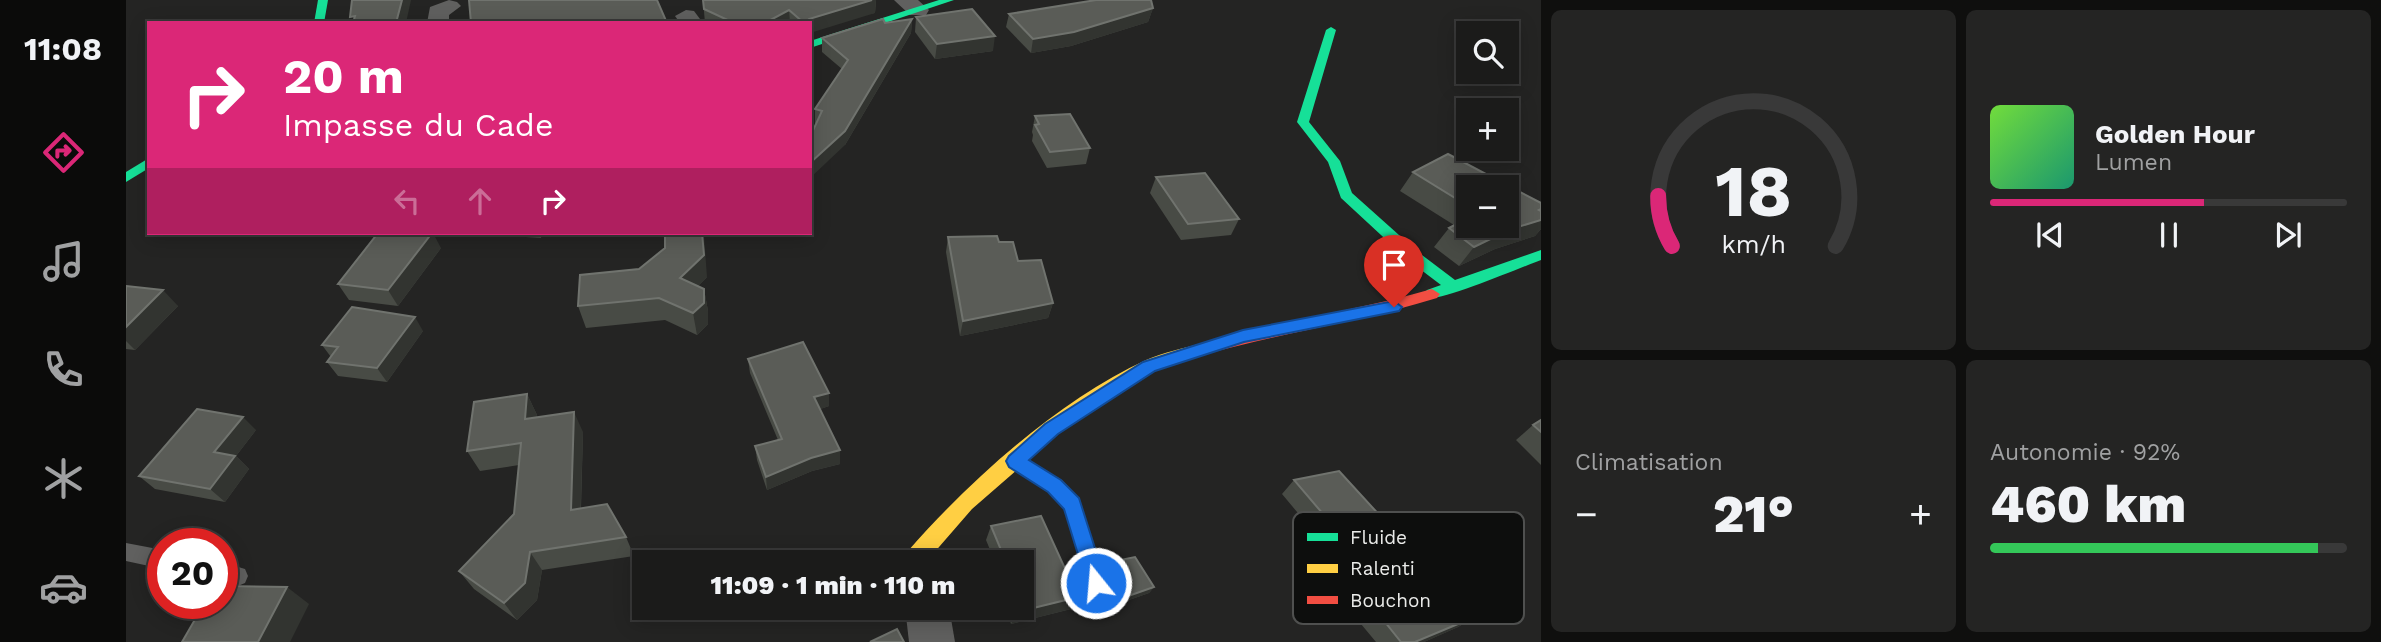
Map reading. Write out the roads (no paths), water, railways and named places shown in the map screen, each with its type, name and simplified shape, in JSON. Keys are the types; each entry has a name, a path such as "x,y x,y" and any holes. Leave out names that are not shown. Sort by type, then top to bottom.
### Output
{"street":[{"path":"319,21 323,0"},
{"path":"812,44 911,5 949,0"},
{"path":"1331,30 1303,122 1334,161 1346,195 1413,256 1454,286"},
{"path":"126,178 147,163"},
{"path":"921,550 947,518 1052,429 1149,366 1243,336 1394,307 1537,259"},
{"path":"929,620 932,642"}],"lane":[{"path":"1015,461 1055,486 1072,504 1096,583"},
{"path":"126,552 147,557"}]}
